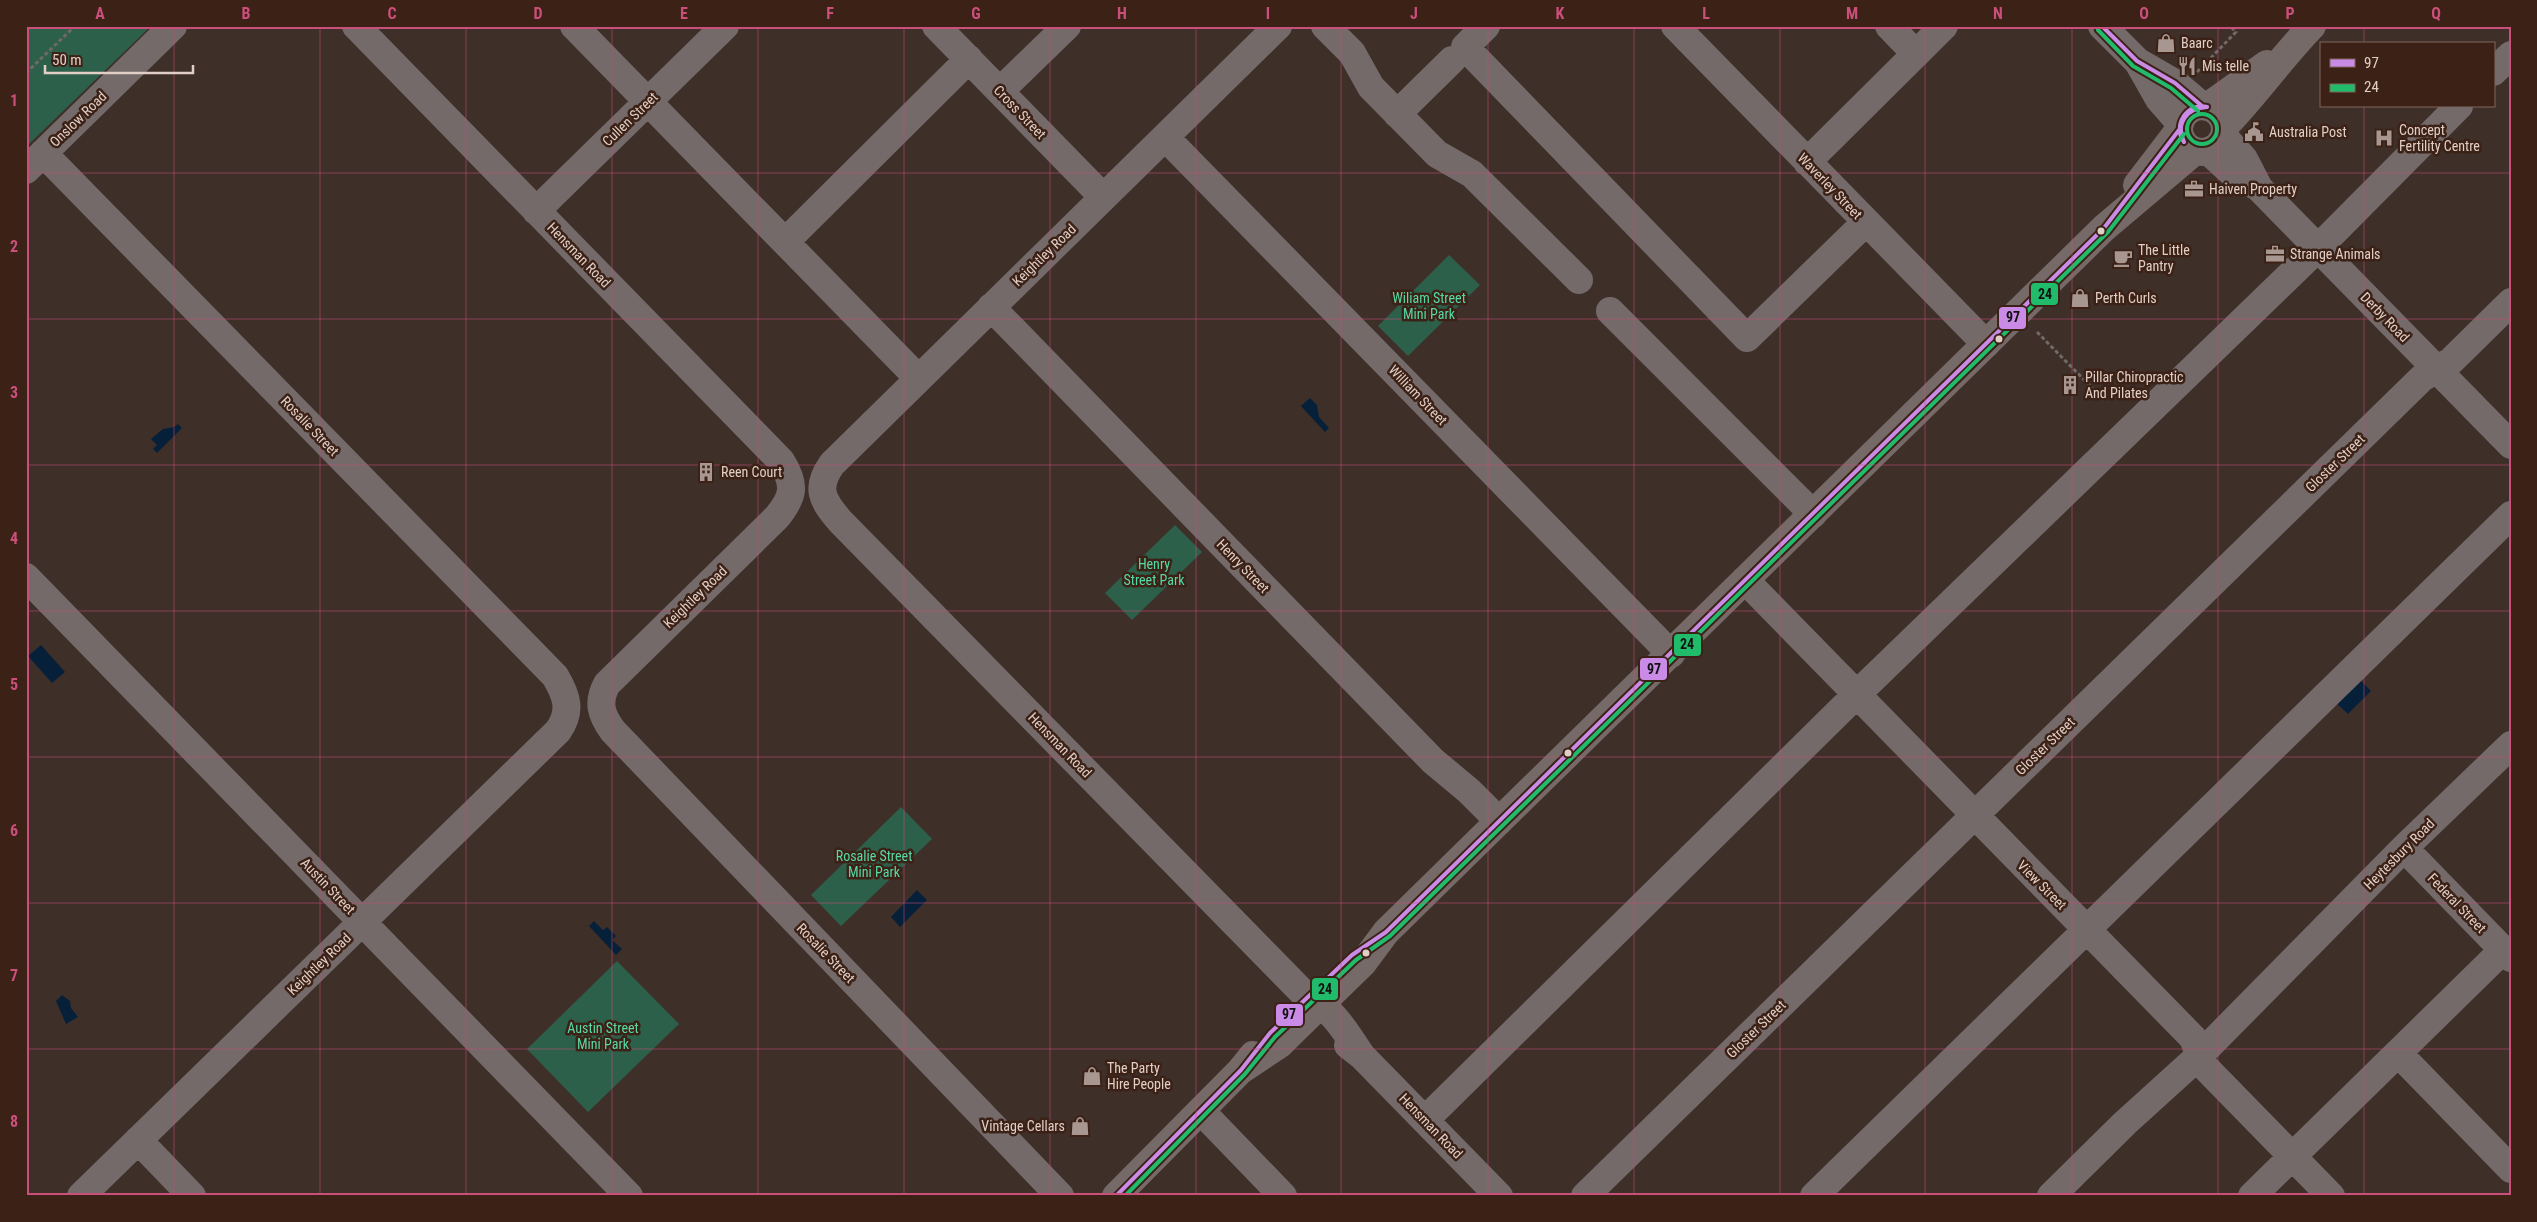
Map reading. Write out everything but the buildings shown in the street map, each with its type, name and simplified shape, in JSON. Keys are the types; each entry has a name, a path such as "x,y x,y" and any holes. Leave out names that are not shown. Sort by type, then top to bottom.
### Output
{"main road":[{"path":"1116,1196 1241,1070 1270,1033 1313,1005 1352,955 1386,932 2104,228 2202,129 2248,102 2289,49 2312,26"}],"street":[{"name":"Onslow Road","path":"35,161 173,26"},
{"name":"Hensman Road","path":"356,26 781,461 790,475 791,489"},
{"path":"574,26 918,378"},
{"name":"Cullen Street","path":"536,211 725,26"},
{"name":"Cross Street","path":"936,26 1104,197"},
{"path":"1000,92 1067,26"},
{"name":"Keightley Road","path":"821,489 823,477 832,464 1278,26"},
{"path":"1326,26 1352,53 1371,87 1397,114 1438,154 1472,174 1579,280"},
{"path":"1486,26 1465,47 1747,338 1866,222"},
{"name":"Waverley Street","path":"1675,26 1986,344"},
{"path":"1889,26 1916,54"},
{"path":"1807,162 1944,26"},
{"name":"Derby Road","path":"2106,28 2137,61 2159,99 2244,159 2260,188 2511,446"},
{"path":"2494,71 2511,55"},
{"path":"785,242 969,59"},
{"path":"1397,114 1452,60"},
{"path":"1425,1120 1856,696 2318,248 2457,108"},
{"name":"William Street","path":"1165,137 1671,654"},
{"name":"Rosalie Street","path":"35,161 555,676 563,689 568,705"},
{"name":"Gloster Street","path":"1585,1196 2422,378 2451,361 2511,302"},
{"name":"Henry Street","path":"991,307 1433,761 1469,791 1499,821"},
{"path":"1610,312 1813,514"},
{"name":"Keightley Road","path":"601,705 602,692 608,684 777,517 787,505 791,489"},
{"name":"Hensman Road","path":"821,489 827,506 840,521 1313,1005 1337,1019 1362,1056 1499,1196"},
{"path":"1814,1196 2511,514"},
{"name":"Austin Street","path":"26,577 629,1196"},
{"name":"View Street","path":"1745,580 1856,696 2193,1038 2203,1065 2331,1196"},
{"name":"Keightley Road","path":"81,1196 558,731 564,722 568,705"},
{"name":"Rosalie Street","path":"601,705 603,717 613,731 1060,1196"},
{"name":"Heytesbury Road","path":"2052,1196 2125,1122 2511,745"},
{"name":"Federal Street","path":"2404,848 2507,954"},
{"path":"2252,1196 2398,1053 2507,954"},
{"path":"2398,1053 2511,1169"},
{"path":"1201,1111 1283,1196"},
{"path":"138,1140 192,1196"}],"path":[{"path":"26,73 75,26"},
{"path":"2191,78 2236,32 2230,26"},
{"path":"2037,332 2104,400"}],"green space":[{"path":"26,26 151,26 26,147"},
{"name":"Wiliam Street Mini Park","path":"1449,255 1480,285 1408,356 1378,326"},
{"name":"Henry Street Park","path":"1175,525 1202,552 1132,620 1105,593"},
{"name":"Rosalie Street Mini Park","path":"901,807 932,839 841,926 811,895"},
{"name":"Austin Street Mini Park","path":"617,961 679,1024 588,1112 527,1049"}],"water":[{"path":"1310,398 1317,405 1319,417 1329,428 1325,432 1301,406"},
{"path":"178,424 182,428 157,453 153,449 157,445 151,439 163,429 174,427"},
{"path":"41,645 65,672 52,683 28,656"},
{"path":"2361,681 2371,691 2348,714 2337,704"},
{"path":"917,890 927,900 900,927 891,917"},
{"path":"594,921 603,930 607,927 616,936 612,940 622,949 616,955 589,926"},
{"path":"62,995 70,1001 71,1008 78,1017 66,1024 56,1001"}],"transit line":[{"name":"97","path":"2102,26 2137,61 2175,83 2202,106"},
{"name":"24","path":"2098,30 2133,66 2171,88 2198,111"},
{"name":"97","path":"2184,142 2180,129 2184,117 2193,108 2207,107"},
{"name":"97","path":"2184,142 2181,129 2185,118 2194,110 2207,107"},
{"name":"24","path":"2202,114 2213,118 2217,129 2213,140 2202,144 2191,140 2187,129 2191,118 2202,114"},
{"name":"97","path":"1116,1196 1241,1070 1270,1033 1352,955 1386,932 2104,228 2179,130"},
{"name":"24","path":"1125,1196 1245,1074 1275,1037 1356,960 1390,936 2108,232 2184,134"}],"place":[{"name":"Baarc","path":"2166,43"},
{"name":"Mis telle","path":"2187,66"},
{"name":"Australia Post","path":"2254,132"},
{"name":"Concept Fertility Centre","path":"2384,138"},
{"name":"Haiven Property","path":"2194,189"},
{"name":"Strange Animals","path":"2275,254"},
{"name":"The Little Pantry","path":"2123,258"},
{"name":"Perth Curls","path":"2080,298"},
{"name":"Pillar Chiropractic And Pilates","path":"2070,385"},
{"name":"Reen Court","path":"706,472"},
{"name":"The Party Hire People","path":"1092,1076"},
{"name":"Vintage Cellars","path":"1080,1126"}]}
